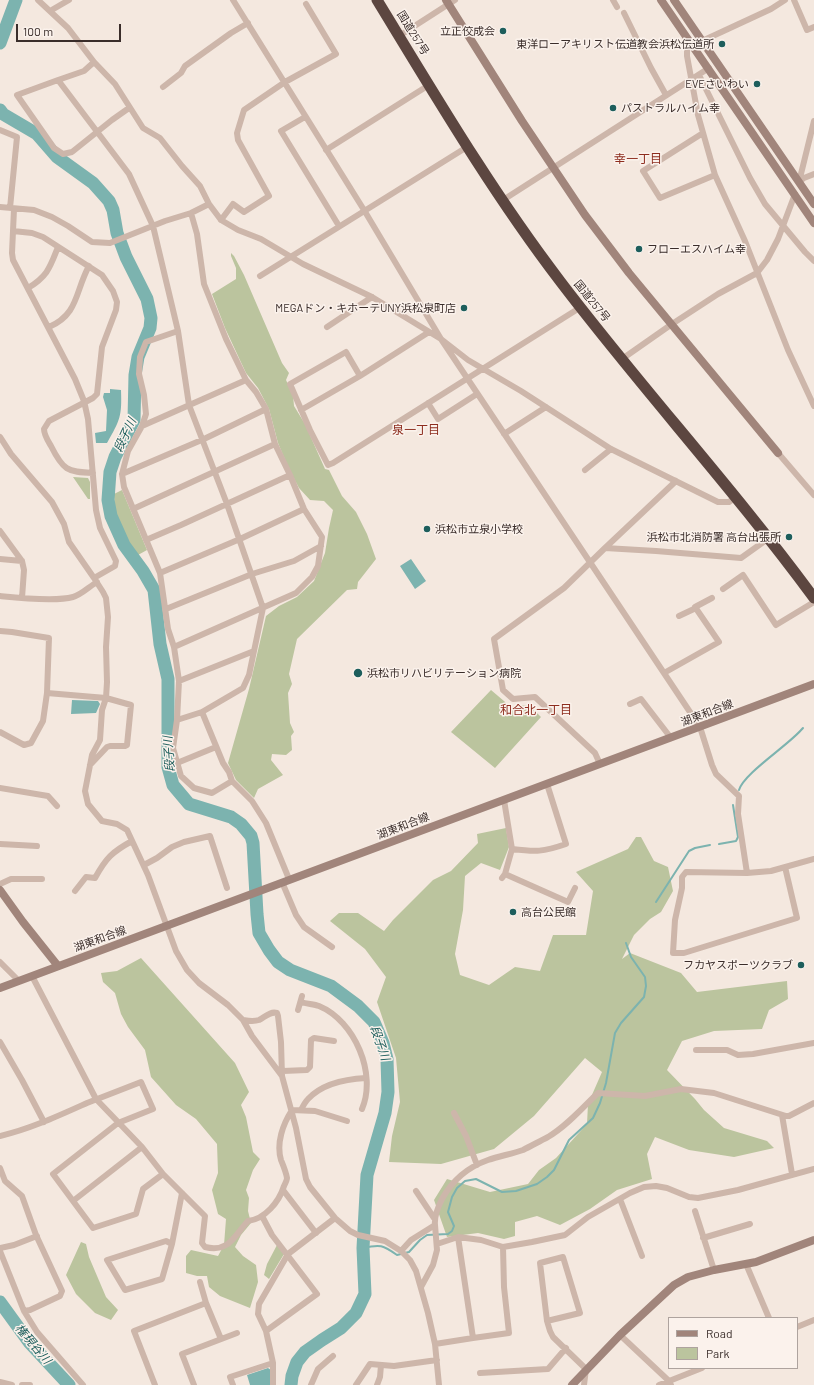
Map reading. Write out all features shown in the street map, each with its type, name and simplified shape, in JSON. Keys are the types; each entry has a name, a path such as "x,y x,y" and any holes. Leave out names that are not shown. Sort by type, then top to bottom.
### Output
{"highway":[{"name":"国道257号","path":"377,0 467,147 560,281 769,538 814,598"}],"street":[{"path":"38,0 68,28 94,62 115,84 143,128 160,138 200,186 209,204 221,220 238,230 261,238 303,264 372,297 441,339 468,360 484,368 611,449 718,502 729,502 736,497"},
{"path":"50,11 69,0"},
{"path":"233,0 364,210 466,379 700,727 712,766 716,774 738,796 738,814 747,872"},
{"path":"612,0 616,7"},
{"path":"662,0 814,223"},
{"path":"674,0 814,204"},
{"path":"702,41 771,9 785,0"},
{"path":"794,0 807,30 814,27"},
{"path":"399,36 450,1 522,121 585,215 621,263 814,496"},
{"path":"221,220 233,204 244,212 269,196 238,140 237,133 244,110 285,82 336,54 306,4"},
{"path":"624,13 666,95"},
{"path":"163,87 181,73 184,66 248,23"},
{"path":"687,37 687,56 691,80 703,134 715,175 742,234 788,350 814,406"},
{"path":"94,62 84,71 17,95 54,148 63,154 72,152 129,108"},
{"path":"503,200 709,68"},
{"path":"699,75 750,178 765,204 814,261"},
{"path":"58,80 128,174 153,226 178,331 190,405 204,439 263,608 249,675 243,688 202,712 177,720"},
{"path":"326,150 430,85"},
{"path":"306,117 281,132 339,226"},
{"path":"799,182 814,122"},
{"path":"0,130 18,137 12,208 13,260 49,327 75,379 84,401 88,420 96,510 100,528 116,560 115,566 74,597 52,599 0,596"},
{"path":"703,134 643,171 660,198 715,175"},
{"path":"260,276 467,147"},
{"path":"799,182 814,174"},
{"path":"622,359 718,294 757,273 768,260 784,226 795,194"},
{"path":"0,207 34,210 58,220 92,242 110,243 190,213 209,204"},
{"path":"174,647 296,593 312,577 318,566 322,537 304,509 290,475 274,444 266,409 256,392 246,380 226,338 204,284 197,234 190,213"},
{"path":"13,231 32,233 43,237 89,266 102,275 107,281 117,302 116,310 102,347 97,394 93,398 84,401 49,421 44,429 44,432 62,465 69,470 93,473"},
{"path":"28,288 49,271 58,247"},
{"path":"49,327 65,317 74,307 89,266"},
{"path":"327,327 372,297"},
{"path":"360,376 346,352 290,384 317,446 328,465 581,307"},
{"path":"178,331 146,342 140,357 138,374 144,395 146,414 142,426 128,451 122,474 124,487 160,573 168,629 174,647 179,681 177,720 173,748 181,776 194,788 212,793 232,781"},
{"path":"301,410 360,376 429,332"},
{"path":"142,426 246,380"},
{"path":"428,403 438,419 477,394"},
{"path":"504,434 546,407"},
{"path":"122,474 204,439 266,409"},
{"path":"0,437 11,454 52,502 64,524 69,542 96,580 106,598 108,617 106,647 106,698 102,710 100,740 92,755 85,791 88,804 102,821 116,824 127,830 144,865 168,926 176,951 187,970 243,1020 252,1036 283,1074"},
{"path":"133,509 274,444"},
{"path":"584,470 611,449"},
{"path":"146,540 290,475"},
{"path":"600,764 595,753 535,697 513,700 503,690 494,639 564,588 676,481"},
{"path":"160,573 240,540 304,509"},
{"path":"0,531 22,561 24,570 22,598"},
{"path":"605,548 740,558 769,538"},
{"path":"166,609 252,574 294,561 321,546"},
{"path":"0,559 22,561"},
{"path":"723,588 743,575 776,625 814,602"},
{"path":"679,616 712,598"},
{"path":"664,673 719,642 696,608"},
{"path":"0,631 49,638 47,693 43,721 31,743 24,745 0,732"},
{"path":"179,681 254,651"},
{"name":"湖東和合線","path":"0,988 814,684"},
{"path":"47,693 106,698 131,705 127,745 107,747 90,765"},
{"path":"630,704 641,699 672,738"},
{"path":"202,712 232,781 252,801 266,823 286,880 296,915 304,927 332,947"},
{"path":"177,763 216,747"},
{"path":"512,849 534,852 548,850 566,844 547,784"},
{"path":"0,788 48,796 57,806"},
{"path":"504,800 512,849 504,876 568,902 574,888"},
{"path":"144,865 172,847 184,842 210,836 227,888"},
{"path":"75,891 86,877 95,878 105,860 117,849 132,841"},
{"path":"0,844 37,846"},
{"path":"785,868 797,918 684,953 673,953 675,920 682,888 682,877 686,872 771,871 814,859"},
{"path":"0,884 11,878 42,878"},
{"path":"0,890 58,966"},
{"path":"0,962 19,981"},
{"path":"32,976 96,1099 142,1147 163,1174 205,1216 202,1242 205,1247 213,1249 220,1248 230,1243 248,1221 256,1220 276,1204 287,1178 280,1158 279,1147 284,1122 292,1110"},
{"path":"298,1010 301,999 319,1006 333,1015 345,1026 358,1045 364,1061 366,1078 365,1101 362,1109"},
{"path":"243,1020 252,1021 272,1013 277,1013 283,1074 306,1179 310,1187 335,1218 350,1231 358,1235 385,1241 401,1251 416,1271 435,1344 439,1385"},
{"path":"283,1074 307,1070 310,1067 311,1040 314,1038 334,1041"},
{"path":"0,1042 44,1122"},
{"path":"696,1050 727,1050 738,1056 814,1043"},
{"path":"301,1110 308,1099 330,1085 349,1079 366,1078"},
{"path":"0,1136 14,1133 44,1122 96,1099 141,1082 153,1109 118,1123 53,1174 93,1228 136,1214 143,1189 163,1174"},
{"path":"434,1218 447,1190 458,1177 477,1164 522,1150 548,1136 567,1124 599,1093 645,1096 680,1089 714,1093 789,1116 814,1103"},
{"path":"292,1110 323,1113 347,1121"},
{"path":"454,1113 466,1136 477,1164"},
{"path":"782,1115 792,1174"},
{"path":"74,1201 142,1147"},
{"path":"0,1168 5,1181 22,1196 37,1236 62,1291 60,1296 30,1310 24,1311"},
{"path":"436,1241 458,1237 481,1240 503,1247 565,1235 588,1217 644,1186 667,1188 689,1197 698,1198 738,1190 814,1168"},
{"path":"283,1190 316,1233"},
{"path":"416,1191 434,1218 437,1250 433,1265 421,1287"},
{"path":"172,1244 166,1241 107,1260 125,1290 162,1278 172,1244 182,1193"},
{"path":"620,1199 642,1256"},
{"path":"695,1211 714,1270"},
{"path":"262,1216 272,1235 317,1294 266,1331"},
{"path":"273,1385 273,1362 266,1331 258,1314 259,1304 288,1254 335,1218"},
{"path":"703,1238 750,1224"},
{"path":"401,1251 411,1240 435,1227"},
{"path":"0,1248 14,1245 37,1236"},
{"path":"458,1237 472,1338"},
{"path":"572,1385 620,1335 674,1285 688,1277 714,1270 756,1262 814,1240"},
{"path":"435,1344 509,1333 504,1287 503,1247"},
{"path":"0,1251 24,1311 37,1332 83,1385"},
{"path":"548,1321 580,1314 563,1257 540,1263 548,1321 553,1336 586,1369"},
{"path":"746,1264 769,1317"},
{"path":"200,1282 206,1303 221,1339"},
{"path":"155,1385 134,1331 206,1303"},
{"path":"798,1327 814,1320"},
{"path":"194,1385 182,1354 237,1333"},
{"path":"620,1335 670,1383"},
{"path":"480,1373 548,1369 566,1348"},
{"path":"311,1385 318,1369 333,1356"},
{"path":"356,1385 370,1364 394,1366 437,1360"},
{"path":"233,1385 230,1377 273,1362"},
{"path":"376,1385 380,1378 381,1365"},
{"path":"584,1385 586,1369"},
{"path":"659,1385 670,1383 700,1369"},
{"path":"0,1382 12,1385"},
{"path":"22,1385 30,1385"}],"green space":[{"path":"231,253 244,275 282,363 289,373 286,380 293,395 294,406 305,424 325,469 329,470 342,496 356,512 367,534 376,559 358,582 357,589 347,590 297,639 289,674 292,684 288,693 290,723 294,732 291,736 292,750 286,755 272,754 271,760 283,775 258,789 254,798 236,780 228,763 249,689 266,616 279,606 297,597 314,581 325,553 333,510 324,501 310,500 299,488 278,443 269,409 258,388 246,373 225,328 212,294 236,279 236,268"},
{"path":"73,477 88,478 90,482 90,499 88,499"},
{"path":"122,490 147,550 138,555 132,549 123,534 117,519 114,494"},
{"path":"491,690 511,707 529,705 541,717 495,768 451,732"},
{"path":"506,828 509,847 500,870 481,863 465,876 463,910 455,954 460,975 489,985 515,967 540,971 553,935 586,935 593,891 576,872 628,849 636,837 641,837 654,861 668,867 673,891 661,912 650,919 634,935 622,959 630,953 681,973 697,992 787,981 788,999 769,1010 762,1029 714,1031 682,1041 667,1070 704,1110 724,1128 767,1141 774,1148 734,1157 689,1150 655,1137 647,1154 652,1179 617,1190 590,1209 560,1225 537,1216 515,1222 515,1236 504,1239 478,1233 447,1237 434,1200 447,1179 490,1192 528,1184 539,1170 556,1158 587,1124 588,1104 602,1072 585,1058 534,1116 494,1149 441,1164 389,1162 392,1136 400,1102 396,1058 377,1002 386,977 365,949 330,921 339,913 358,913 384,931 433,880 451,871 478,843 477,834"},
{"path":"141,958 235,1063 249,1092 241,1105 246,1117 253,1152 260,1159 253,1170 246,1190 249,1198 248,1211 251,1223 241,1235 235,1247 243,1256 256,1265 258,1282 250,1308 220,1296 209,1287 207,1276 197,1276 186,1273 186,1256 191,1250 218,1256 224,1245 226,1219 218,1214 212,1190 218,1173 217,1144 196,1119 176,1105 151,1077 145,1050 128,1027 121,1014 115,993 103,982 101,973 117,971"},
{"path":"81,1242 86,1244 89,1257 106,1297 118,1310 111,1320 95,1313 76,1294 66,1275"},
{"path":"277,1245 284,1254 269,1279 264,1275 267,1264"}],"water":[{"path":"110,389 121,390 119,418 107,443 96,443 95,433 106,431 107,410 103,397 104,393 110,393"},
{"path":"411,559 426,581 415,589 400,566"},
{"path":"72,700 98,701 100,704 96,713 71,714"},
{"path":"268,1368 271,1370 270,1385 250,1385 247,1375"}],"waterway":[{"name":"段子川","path":"0,43 16,0"},
{"name":"段子川","path":"0,110 3,114 37,134 57,157 93,183 109,201 113,210 117,233 126,257 147,299 151,318 150,328 138,357 135,375 134,420 115,457 110,472 108,500 111,516 124,545 143,571 154,590 160,644 168,679 168,767 173,785 189,804 231,817 241,824 251,836 253,843 259,933 269,950 278,962 290,970 331,986 358,1006 374,1022 383,1043 387,1059 388,1092 385,1113 367,1175 363,1248 365,1294 356,1313 341,1328 305,1352 297,1362 292,1376 291,1385"},
{"path":"739,790 743,783 758,767 803,728"},
{"path":"719,844 736,841 738,837 733,805"},
{"path":"656,902 689,851 695,848 710,845"},
{"path":"363,1248 381,1246 397,1255 409,1252 427,1235 448,1234 452,1231 454,1226 448,1212 452,1197 457,1188 465,1181 476,1179 502,1192 516,1191 537,1184 554,1170 569,1140 593,1118 600,1103 606,1083 615,1033 621,1023 644,997 646,986 645,977 631,957 626,943"},
{"name":"権現谷川","path":"0,1302 29,1342 69,1385"}],"place":[{"name":"立正佼成会","path":"503,31"},
{"name":"東洋ローアキリスト伝道教会浜松伝道所","path":"722,44"},
{"name":"EVEさいわい","path":"757,84"},
{"name":"パストラルハイム幸","path":"613,108"},
{"name":"フローエスハイム幸","path":"639,249"},
{"name":"MEGAドン・キホーテUNY浜松泉町店","path":"464,308"},
{"name":"浜松市立泉小学校","path":"427,529"},
{"name":"浜松市北消防署 高台出張所","path":"789,537"},
{"name":"浜松市リハビリテーション病院","path":"358,673"},
{"name":"高台公民館","path":"513,912"},
{"name":"フカヤスポーツクラブ","path":"801,965"}],"district":[{"name":"幸一丁目","path":"638,159"},
{"name":"泉一丁目","path":"416,430"},
{"name":"和合北一丁目","path":"536,710"}]}
